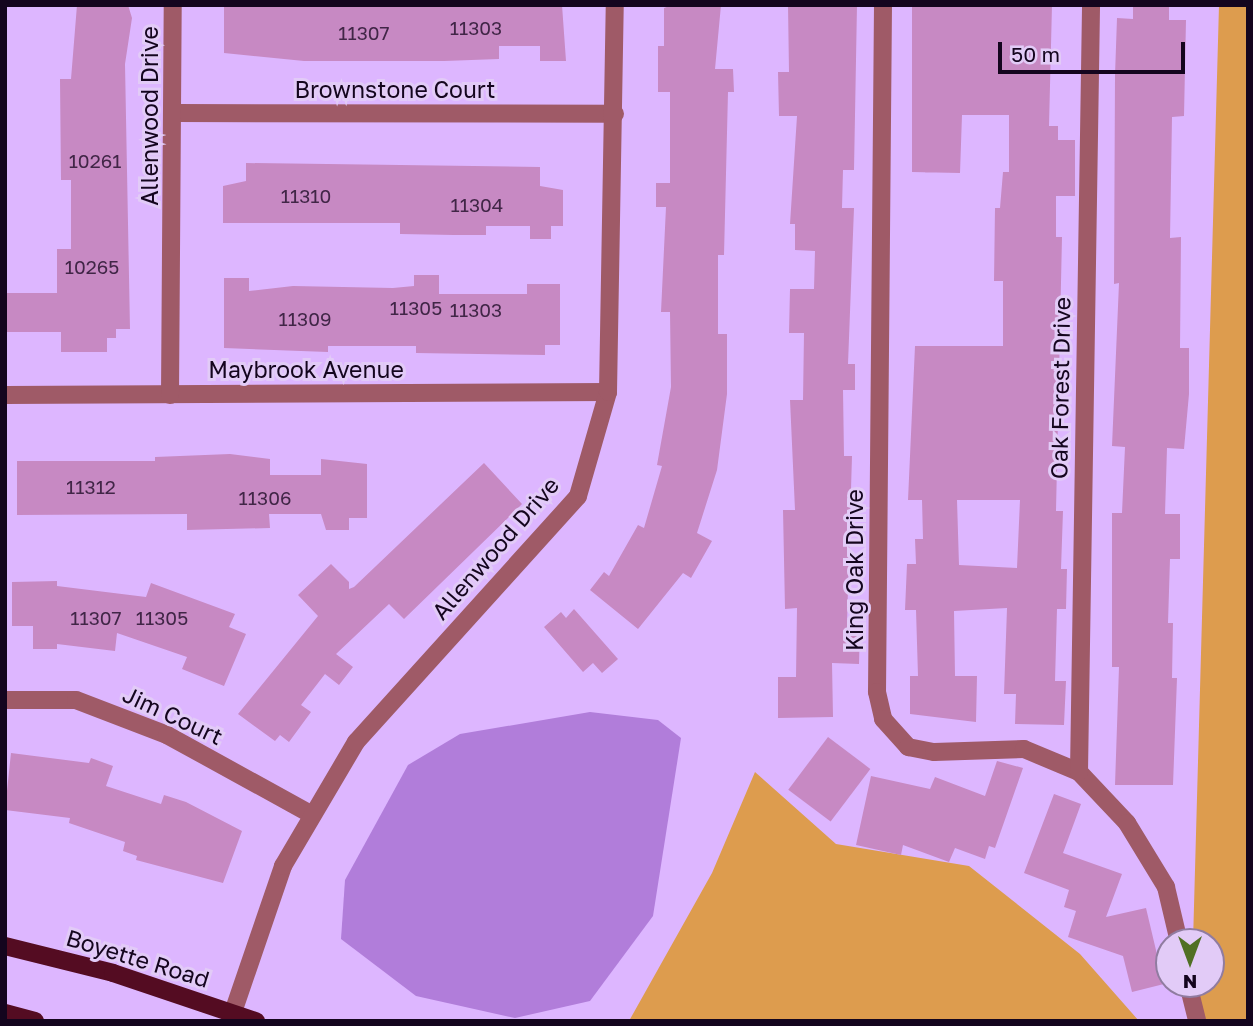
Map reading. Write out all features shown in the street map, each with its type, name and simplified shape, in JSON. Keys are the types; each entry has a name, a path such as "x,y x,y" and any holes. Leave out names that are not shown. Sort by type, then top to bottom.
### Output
{"main road":[{"name":"Boyette Road","path":"5,946 256,1021"},
{"path":"5,1013 35,1021"}],"street":[{"name":"Allenwood Drive","path":"170,394 175,113 173,5"},
{"name":"Allenwood Drive","path":"232,1016 283,866 309,813 356,742 578,496 608,392 615,5"},
{"name":"King Oak Drive","path":"883,5 877,678 883,719 908,747 934,752 1024,750 1079,772 1128,823 1166,887 1176,928"},
{"name":"Oak Forest Drive","path":"1079,772 1091,5"},
{"name":"Brownstone Court","path":"175,113 615,114"},
{"name":"Maybrook Avenue","path":"5,395 608,392"},
{"name":"Jim Court","path":"5,700 76,700 167,734 309,813"},
{"path":"1192,998 1198,1021"}],"shaded area":[{"path":"1219,5 1248,5 1248,1021 1191,1021 1192,998 1225,998 1225,928 1193,928"},
{"path":"590,712 658,720 681,738 653,916 590,1001 515,1018 416,996 341,939 345,880 408,765 460,734"},
{"path":"755,772 836,844 969,866 1080,954 1139,1021 629,1021 712,873"}],"building":[{"path":"77,5 128,5 132,18 125,64 130,329 116,329 116,338 107,338 107,352 61,352 61,332 5,332 5,293 57,293 57,249 71,249 71,180 61,180 60,79 71,79"},
{"path":"224,5 562,5 566,61 540,61 540,46 499,46 499,59 444,61 304,61 224,53"},
{"path":"672,5 721,5 715,69 733,69 734,92 728,92 724,255 718,255 718,334 727,334 727,394 717,470 697,533 712,541 691,578 683,573 638,629 590,590 604,572 609,576 638,525 644,528 662,466 657,465 671,387 670,312 661,312 666,207 656,207 656,183 670,183 670,92 658,92 658,46 664,46 664,8"},
{"path":"788,5 857,5 854,170 843,170 842,208 854,208 848,364 855,364 855,390 843,390 844,456 852,456 847,623 860,624 859,664 832,663 833,717 778,718 778,677 796,677 797,608 785,609 783,510 795,510 790,400 803,400 804,333 789,333 790,289 814,289 815,251 795,250 795,224 790,224 797,116 779,116 778,72 789,72"},
{"path":"912,5 1052,5 1049,126 1058,126 1058,140 1075,140 1075,196 1056,196 1056,237 1062,237 1056,511 1063,511 1061,569 1067,569 1066,609 1057,609 1055,681 1066,681 1064,725 1015,724 1016,694 1004,694 1007,608 954,611 955,676 977,676 976,722 910,714 910,676 918,676 916,610 905,610 907,564 916,564 915,539 923,539 922,500 908,500 915,346 1003,346 1003,281 994,281 995,208 1000,208 1003,172 1009,172 1009,115 962,115 960,173 912,172","holes":["957,500 1020,500 1017,568 959,565"]},
{"path":"1133,5 1169,5 1169,20 1186,20 1184,116 1172,117 1170,238 1181,237 1180,348 1189,348 1189,394 1184,449 1167,448 1165,514 1180,514 1180,559 1170,559 1168,623 1173,623 1172,678 1177,678 1173,785 1115,785 1119,667 1112,667 1112,513 1122,513 1125,447 1112,446 1119,283 1114,284 1115,75 1117,18 1133,19"},
{"path":"246,163 540,167 540,186 563,190 563,226 551,226 551,239 530,239 530,226 486,226 486,235 454,235 400,234 400,223 223,223 223,186 246,181"},
{"path":"414,275 439,275 439,294 527,294 527,284 560,284 560,345 545,345 545,355 416,353 416,346 328,346 328,352 224,348 224,278 249,278 249,291 293,286 414,286"},
{"path":"230,454 270,459 270,475 321,475 321,459 367,464 367,518 349,518 349,530 326,530 321,514 269,514 270,528 187,530 187,514 17,515 17,461 155,461 155,457"},
{"path":"484,463 522,504 404,619 389,604 336,654 353,667 339,685 325,674 301,705 311,712 289,742 280,735 275,741 238,714 318,616 298,595 331,564 349,582 349,589 354,587"},
{"path":"57,581 57,586 146,597 151,583 235,614 229,627 246,634 224,686 182,669 187,657 117,633 115,651 57,644 57,649 33,649 33,626 12,626 12,582"},
{"path":"574,609 618,659 602,673 593,663 583,672 544,627 561,612 566,618"},
{"path":"828,737 870,769 831,822 788,790"},
{"path":"11,753 89,763 91,758 113,766 106,786 161,804 164,795 186,802 242,831 223,883 136,860 137,856 123,851 125,842 69,823 70,818 5,810"},
{"path":"997,761 1023,768 995,848 989,846 985,859 955,848 949,862 903,845 901,855 856,845 871,776 930,789 935,777 985,796"},
{"path":"1054,794 1081,804 1063,853 1122,874 1106,917 1146,908 1155,946 1155,986 1132,992 1123,956 1068,937 1076,911 1064,907 1069,890 1024,873"}]}
